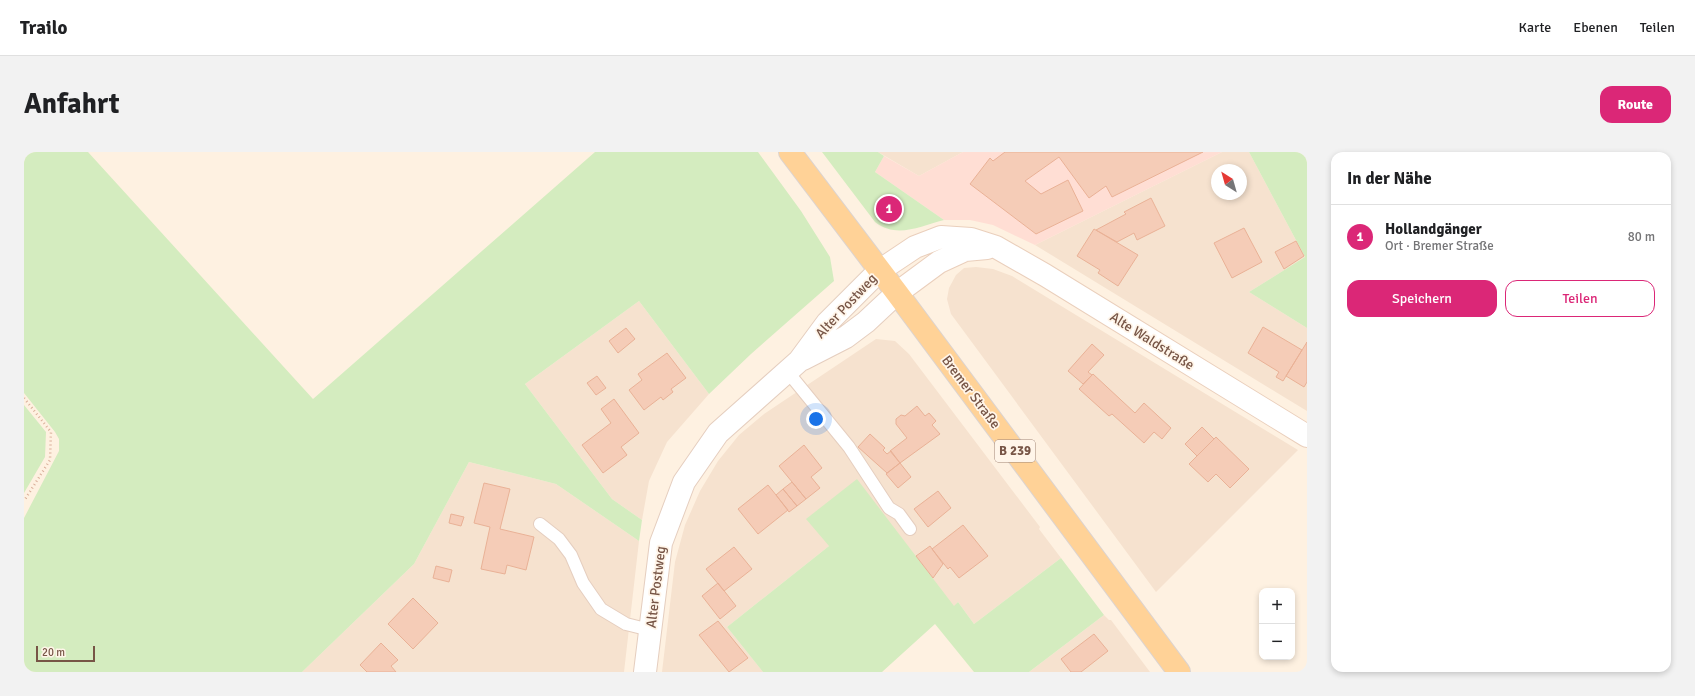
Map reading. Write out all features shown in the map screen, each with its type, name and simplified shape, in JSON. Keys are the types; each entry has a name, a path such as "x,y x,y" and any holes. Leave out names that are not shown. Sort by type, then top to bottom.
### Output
{"main road":[{"name":"Bremer Straße","path":"790,152 879,271 898,293 1179,672"}],"street":[{"name":"Alte Waldstraße","path":"879,271 915,247 940,237 971,239 996,247 1045,275 1307,436"},
{"path":"898,293 939,262 964,250 996,247"},
{"name":"Alter Postweg","path":"646,672 660,543 684,482 718,433 793,366 827,323 879,271"},
{"name":"Alter Postweg","path":"793,366 846,337 866,322 898,293"}],"lane":[{"path":"793,366 889,508 899,514 910,528"},
{"path":"540,524 559,539 570,555 583,583 601,608 626,624 650,630"}],"path":[{"path":"24,398 51,432 50,460 24,501"}],"shaded area":[{"path":"878,152 963,152 919,176"},
{"path":"963,152 1222,152 1035,245 993,225 970,220 944,220 875,172 884,156 919,176"},
{"path":"1222,152 1249,152 1305,257 1249,292 1307,328 1307,411 1035,245"},
{"path":"976,267 993,269 1012,276 1298,450 1156,592 951,314 947,299 949,288 956,275 964,268"},
{"path":"639,301 709,394 667,442 649,481 642,520 612,499 525,384"},
{"path":"876,339 895,341 909,354 1040,527 1039,529 1061,558 974,624 958,602 954,607 829,546 727,627 763,672 662,672 675,562 685,525 700,491 718,461 739,435 764,414"},
{"path":"469,462 556,484 639,541 624,672 302,672 414,564"},
{"path":"1104,615 1111,620 1150,672 1029,672"}],"green space":[{"path":"24,152 88,152 313,399 595,152 758,152 801,211 830,257 834,281 751,354 709,394 639,301 525,384 612,499 642,520 639,541 556,484 469,462 414,564 302,672 24,672 24,518 59,451 59,439 24,393"},
{"path":"822,152 878,152 884,156 875,172 944,220 909,230 892,230 883,227 875,222"},
{"path":"1249,152 1307,152 1307,328 1249,292 1305,257"},
{"path":"24,405 46,432 45,457 24,493"},
{"path":"857,479 954,606 958,602 974,624 1061,558 1104,615 1029,672 974,672 935,624 882,672 763,672 727,627 829,546 806,519"}],"building":[{"path":"1005,152 1203,152 1112,197 1106,186 1089,198 1059,157 1025,181 1041,194 1068,180 1083,211 1036,234 970,184 990,158 993,161"},
{"path":"1151,198 1165,226 1137,240 1134,233 1117,242 1096,230 1126,214 1124,212"},
{"path":"1244,228 1262,262 1232,278 1214,243"},
{"path":"1094,229 1138,255 1118,286 1098,273 1100,270 1077,256"},
{"path":"1296,241 1304,256 1284,269 1275,252"},
{"path":"1263,327 1302,350 1283,381 1276,377 1279,372 1248,353"},
{"path":"626,328 635,339 618,353 609,341"},
{"path":"1307,342 1307,382 1304,387 1286,376"},
{"path":"1092,344 1104,355 1088,372 1092,375 1083,384 1068,371"},
{"path":"667,353 686,378 671,389 673,392 663,400 661,397 644,410 629,390 642,380 638,374"},
{"path":"1093,374 1135,413 1144,403 1171,428 1162,439 1154,432 1144,443 1112,414 1109,416 1079,389"},
{"path":"597,376 606,388 596,395 587,383"},
{"path":"614,399 639,433 621,447 627,455 603,473 582,445 611,423 601,409"},
{"path":"917,406 925,416 929,413 936,421 932,425 940,434 900,463 890,451 907,438 896,424 896,419 901,415 905,416"},
{"path":"1202,427 1214,439 1197,456 1185,444"},
{"path":"870,434 885,448 883,450 887,454 891,451 900,463 887,473 858,447"},
{"path":"1216,437 1249,469 1230,488 1216,474 1208,482 1189,464"},
{"path":"804,445 822,468 811,477 820,488 806,499 779,466"},
{"path":"900,463 911,477 898,488 886,474"},
{"path":"792,482 806,499 797,506 783,489"},
{"path":"484,483 510,489 500,529 534,537 526,570 507,565 505,574 481,569 490,527 474,523"},
{"path":"768,485 788,510 758,534 738,509"},
{"path":"783,489 797,506 789,512 776,495"},
{"path":"938,491 951,508 928,527 914,509"},
{"path":"451,514 464,517 461,526 449,523"},
{"path":"963,525 988,556 959,578 950,567 948,569 932,549"},
{"path":"930,546 943,564 933,578 916,556"},
{"path":"734,547 752,569 724,591 706,569"},
{"path":"436,566 452,570 449,582 433,578"},
{"path":"718,583 736,606 720,619 702,596"},
{"path":"413,598 438,623 413,649 388,624"},
{"path":"718,621 748,658 729,672 699,635"},
{"path":"1094,634 1108,651 1081,672 1071,672 1061,659"},
{"path":"381,643 398,660 391,666 396,672 367,672 360,665"}],"place":[{"name":"Hollandgänger","path":"889,209"}]}
